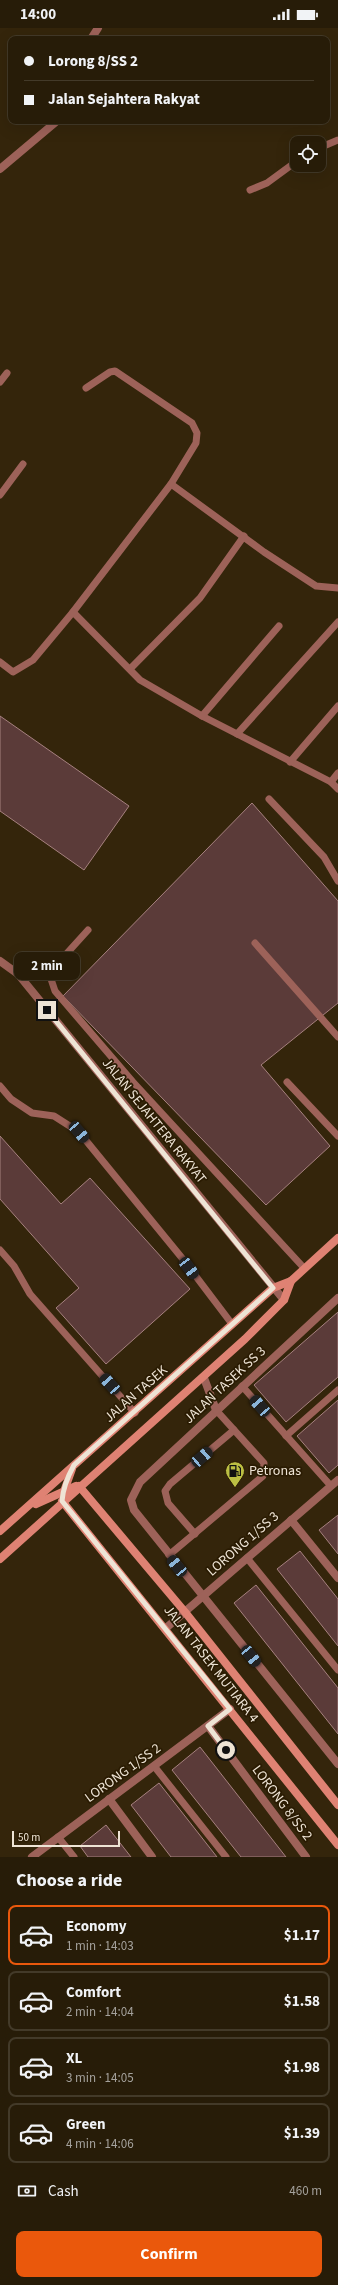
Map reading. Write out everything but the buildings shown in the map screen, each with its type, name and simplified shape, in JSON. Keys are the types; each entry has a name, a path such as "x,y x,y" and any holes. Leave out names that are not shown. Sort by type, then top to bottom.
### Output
{"main road":[{"name":"JALAN TASEK","path":"0,1531 135,1413 273,1288 291,1281 338,1238"},
{"name":"JALAN TASEK","path":"0,1558 62,1501 204,1378 284,1300 291,1281"},
{"path":"62,1501 64,1490 74,1465"},
{"path":"28,1507 64,1490 80,1486"},
{"name":"JALAN TASEK MUTIARA 4","path":"80,1486 185,1612 338,1805"},
{"name":"JALAN TASEK MUTIARA 4","path":"62,1501 166,1628 338,1845"}],"street":[{"path":"0,168 53,124"},
{"name":"JALAN SEJAHTERA RAKYAT","path":"0,961 18,974 284,1300"},
{"name":"JALAN TASEK SS 3","path":"169,1556 134,1510 131,1500 133,1493 140,1482 338,1298"},
{"path":"204,1378 216,1410"},
{"name":"LORONG 1/SS 3","path":"166,1628 291,1520 336,1484"},
{"path":"291,1520 338,1578"},
{"path":"169,1556 338,1764"},
{"name":"LORONG 1/SS 2","path":"32,1857 230,1709"},
{"name":"LORONG 8/SS 2","path":"208,1726 306,1857"},
{"path":"109,1799 152,1857"}],"lane":[{"path":"326,145 338,140"},
{"path":"250,190 267,183 290,166"},
{"path":"0,662 13,672 33,660 73,612 171,484 196,443 197,433 192,423 115,371 110,372 86,388"},
{"path":"0,382 7,373"},
{"path":"0,495 23,464"},
{"path":"171,484 316,586 338,588"},
{"path":"130,669 200,598 244,536"},
{"path":"73,612 140,680 202,716 331,782 338,789"},
{"path":"237,734 338,622"},
{"path":"202,716 279,626"},
{"path":"290,762 338,706"},
{"path":"331,782 338,773"},
{"path":"268,798 320,852 338,880"},
{"path":"88,930 59,962 51,979 54,992 165,1117 304,1268"},
{"path":"255,943 338,1038"},
{"path":"288,1082 338,1136"},
{"path":"0,1086 11,1099 32,1113 54,1116 79,1132 182,1258 232,1324"},
{"path":"0,1250 14,1266 30,1294 135,1413"},
{"path":"242,1386 286,1436 336,1484"},
{"path":"286,1436 338,1390"},
{"path":"169,1556 263,1476 264,1463 216,1410"},
{"path":"195,1534 168,1503 165,1491 170,1484 234,1430"},
{"path":"247,1558 338,1670"},
{"path":"154,1766 226,1857"},
{"path":"58,1837 74,1857"}],"place":[{"name":"Petronas","path":"235,1488"}],"route":[{"path":"47,1010 273,1288 135,1413 74,1465 65,1484 62,1501 230,1709 208,1726 226,1750"}]}
